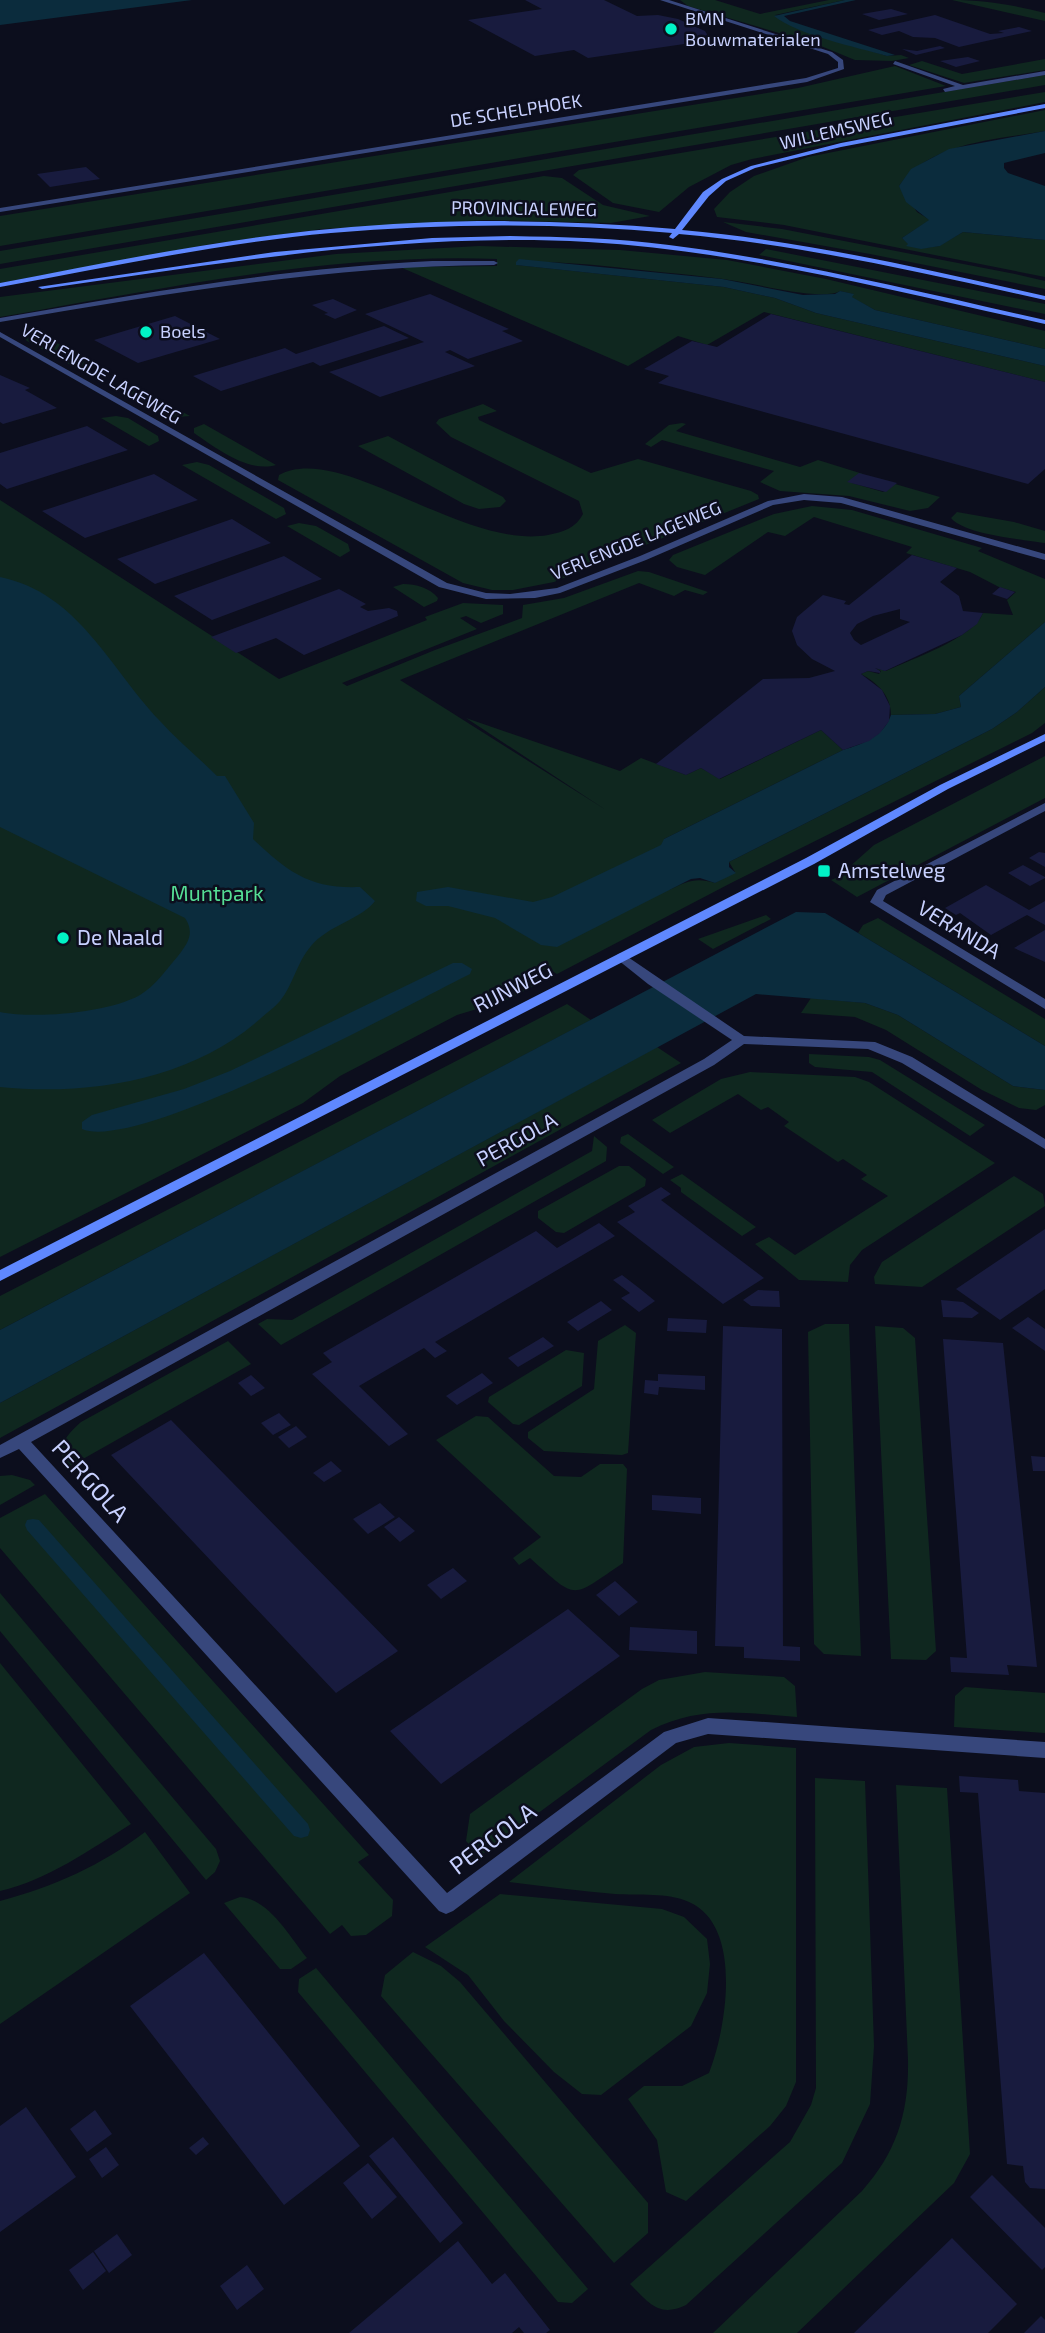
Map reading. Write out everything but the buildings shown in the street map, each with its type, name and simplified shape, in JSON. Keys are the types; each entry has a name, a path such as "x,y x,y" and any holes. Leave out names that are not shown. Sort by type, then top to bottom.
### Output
{"main road":[{"name":"WILLEMSWEG","path":"666,247 706,194 724,180 753,167 841,145 1045,106"},
{"name":"PROVINCIALEWEG","path":"0,285 222,244 378,226 543,224 739,238 886,262 1045,298"},
{"name":"PROVINCIALEWEG","path":"0,293 247,257 414,241 506,239 666,247 777,264 1045,322"},
{"name":"RIJNWEG","path":"0,1276 810,861 944,787 1045,737"}],"street":[{"name":"DE SCHELPHOEK","path":"0,210 807,80 841,69 841,61 830,53 663,0"},
{"path":"895,63 962,87"},
{"path":"945,90 1045,73"},
{"name":"VERLENGDE LAGEWEG","path":"0,320 284,274 389,264 494,263"},
{"name":"VERLENGDE LAGEWEG","path":"0,334 443,585 468,592 510,597 560,590 771,503 804,497 842,500 1045,557"},
{"name":"VERANDA","path":"1045,806 881,893 876,902 1045,1005"},
{"path":"622,957 652,981 741,1040 775,1039 870,1045 907,1060 1042,1141"},
{"name":"PERGOLA","path":"0,1452 709,1062 741,1040"},
{"name":"PERGOLA","path":"20,1440 446,1905 670,1737 689,1730 708,1726 1045,1750"}],"green space":[{"path":"680,0 715,0 760,14 829,0 845,0 775,15 804,30 887,56 901,55 909,58 892,61 855,60 816,44 688,6"},
{"path":"952,0 987,2 1033,10 1045,13 1045,21"},
{"path":"1045,59 1045,70 964,83 909,65 922,61 962,74"},
{"path":"895,66 946,86 0,246 0,216 798,88"},
{"path":"1045,75 1045,85 0,264 0,251"},
{"path":"1045,92 1045,102 731,165 689,187 659,212 613,203 573,175 579,170"},
{"path":"1045,110 1045,131 965,145 946,152 912,171 899,186 917,212 930,220 902,238 909,244 924,248 939,246 963,232 1045,240 1045,277 784,225 717,217 714,209 730,192 754,176 808,157"},
{"path":"544,176 562,178 603,205 650,216 611,223 485,220 321,229 211,244 0,283 0,269"},
{"path":"723,222 782,229 1015,274 1045,281 1045,289 746,232"},
{"path":"479,246 620,250 727,260 826,279 1045,331 1045,349 875,310 851,297 853,294 840,291 826,294 805,293 694,275 583,264 516,262 517,265 724,287 775,298 816,313 1045,366 1045,382 764,312 707,345 678,336 628,366 400,267 497,266 497,259 372,261 309,267 185,284 0,317 0,297 336,254"},
{"path":"766,249 1045,304 1045,314 759,255"},
{"path":"26,326 101,367 76,368 27,341 22,336"},
{"path":"133,385 190,416 166,418 123,394 124,390"},
{"path":"483,404 497,411 478,417 479,420 591,473 638,459 751,491 758,495 759,499 554,582 513,590 492,590 463,583 278,480 279,475 305,468 335,472 479,527 515,535 548,535 573,526 583,514 579,501 451,437 436,423 439,419"},
{"path":"101,418 128,418 158,436 159,441 149,446"},
{"path":"204,424 276,465 254,465 222,452 194,433 194,428"},
{"path":"686,424 676,431 800,467 818,460 863,474 852,483 883,492 895,484 940,497 928,508 910,511 849,496 780,491 760,482 774,471 662,440 651,447 645,444 669,425"},
{"path":"388,436 506,501 500,507 479,509 464,504 358,446"},
{"path":"197,462 209,465 284,508 286,514 276,519 182,465"},
{"name":"Muntpark","path":"0,500 279,679 463,603 503,605 503,614 481,623 466,616 460,618 477,629 342,683 347,686 522,618 523,605 564,598 638,571 649,572 708,592 703,595 685,590 674,596 639,583 400,680 606,810 466,718 620,771 641,758 686,775 701,768 720,779 821,730 843,750 664,839 669,890 692,881 715,883 735,872 729,862 992,729 1017,712 1045,687 1045,723 1032,733 731,883 557,974 547,968 532,976 543,981 507,1000 457,1015 340,1076 303,1103 0,1257"},
{"path":"812,506 852,510 982,548 978,551 1045,579 1045,622 959,696 961,707 935,714 891,715 889,702 882,691 861,674 868,671 879,674 881,671 875,668 886,671 955,640 977,622 983,613 1013,615 1007,600 1016,592 999,587 970,572 906,553 912,547 814,517 785,536 768,532 705,575 677,567 669,560 673,555 774,514"},
{"path":"957,512 1014,522 1045,531 1045,543 968,529 951,518"},
{"path":"299,523 316,526 348,544 350,551 340,557 287,526"},
{"path":"403,584 427,589 438,598 437,601 424,607 393,587"},
{"path":"1045,756 1045,798 857,897 831,880 874,845"},
{"path":"766,915 771,919 713,949 698,939"},
{"path":"878,918 1045,1019 1045,1046 858,933 863,925"},
{"path":"811,998 865,1003 898,1015 1013,1086 1045,1090 1045,1105 1036,1110 1019,1108 982,1090 886,1030 855,1017 801,1013"},
{"path":"567,1004 591,1020 0,1330 0,1296"},
{"path":"657,1047 681,1063 0,1438 0,1403"},
{"path":"809,1054 880,1060 985,1125 970,1136 872,1072 815,1067 809,1063"},
{"path":"750,1072 855,1077 869,1082 995,1163 862,1250 850,1265 848,1282 799,1280 755,1244 769,1237 795,1255 888,1196 861,1179 867,1175 843,1159 838,1162 784,1126 789,1122 768,1107 761,1110 738,1094 670,1133 652,1120 721,1079"},
{"path":"628,1134 674,1167 663,1174 620,1143 621,1137"},
{"path":"594,1136 607,1147 606,1161 281,1345 258,1324 267,1319 292,1320 592,1151"},
{"path":"619,1166 629,1166 646,1179 645,1186 564,1233 556,1232 538,1218 538,1211"},
{"path":"682,1174 756,1227 742,1236 681,1192 681,1188 670,1180"},
{"path":"1014,1176 1043,1194 1045,1206 922,1287 875,1284 874,1277 882,1262"},
{"path":"825,1324 849,1324 861,1656 824,1654 814,1644 808,1332"},
{"path":"625,1325 636,1333 628,1453 622,1455 544,1451 528,1438 528,1432 594,1389 598,1341"},
{"path":"875,1326 903,1328 915,1338 936,1651 926,1660 891,1659"},
{"path":"228,1341 251,1364 67,1468 62,1448 71,1432 81,1422"},
{"path":"566,1350 584,1353 582,1386 519,1425 513,1424 488,1402 489,1397"},
{"path":"476,1416 488,1417 554,1476 581,1477 600,1464 623,1464 627,1469 623,1563 583,1589 575,1590 557,1582 530,1558 519,1565 513,1558 541,1537 436,1440"},
{"path":"12,1475 30,1480 35,1485 0,1505 0,1476"},
{"path":"45,1494 369,1855 358,1862 393,1900 392,1916 366,1935 351,1936 342,1925 330,1934 0,1548 0,1518"},
{"path":"0,1593 216,1849 220,1861 215,1872 206,1880 0,1631"},
{"path":"0,1663 131,1824 51,1872 0,1891"},
{"path":"705,1672 784,1677 795,1686 797,1717 722,1713 669,1722 651,1730 480,1856 466,1841 470,1814 642,1689 659,1680"},
{"path":"965,1687 1045,1693 1045,1733 954,1727 955,1696"},
{"path":"729,1743 796,1748 796,2082 786,2106 770,2126 686,2201 666,2192 657,2140 628,2099 644,2086 682,2086 709,2073 721,2032 725,2006 724,1955 718,1933 706,1914 680,1899 509,1882 661,1765 694,1747"},
{"path":"815,1778 865,1781 874,2046 870,2104 842,2163 686,2305 677,2309 661,2309 630,2284 790,2142 811,2105 816,2088"},
{"path":"896,1785 947,1788 970,2154 954,2183 797,2333 713,2333 862,2191 884,2161 898,2130 906,2097 908,2060"},
{"path":"145,1832 190,1893 0,2024 0,1901 76,1874 112,1855"},
{"path":"500,1894 662,1909 684,1917 707,1939 710,1964 707,1993 691,2026 601,2095 582,2094 554,2072 504,2021 468,1975 425,1947"},
{"path":"240,1897 250,1899 269,1911 307,1958 291,1969 280,1969 224,1903"},
{"path":"413,1952 441,1966 460,1982 648,2203 648,2233 614,2263 381,1996 385,1975"},
{"path":"316,1968 588,2289 572,2303 558,2302 298,1992 299,1979"}],"water":[{"path":"0,0 192,0 0,25"},
{"path":"845,0 856,0 784,16 790,21 895,55 887,56 828,40 797,29 774,16"},
{"path":"1045,131 1045,153 1004,163 1004,168 1008,173 1045,186 1045,240 963,232 940,246 921,249 906,246 908,244 902,238 929,220 906,202 899,186 911,169 949,149"},
{"path":"519,259 722,279 803,295 835,294 840,291 854,294 852,297 875,310 1045,349 1045,366 816,313 775,298 724,287 516,265"},
{"path":"0,577 27,586 51,599 71,615 166,727 217,776 225,776 254,823 253,839 277,861 313,881 342,887 360,887 375,901 311,946 278,1004 260,1019 233,1040 203,1057 171,1070 103,1086 68,1089 0,1087 0,1012 32,1015 71,1013 110,1006 140,995 156,982 182,951 190,928 185,918 0,827"},
{"path":"1045,622 1045,687 1017,712 992,729 729,862 729,867 736,873 715,883 700,878 691,879 557,947 541,945 495,918 448,906 426,906 416,901 417,892 448,887 533,902 552,897 661,845 664,839 843,750 865,742 878,734 891,715 935,714 961,707 959,696"},
{"path":"796,912 825,913 1045,1046 1045,1090 1013,1086 898,1015 865,1003 756,994 0,1403 0,1330"},
{"path":"453,963 462,963 472,969 470,974 273,1072 212,1099 157,1119 112,1131 82,1129 82,1122 92,1115 184,1089 230,1071"}],"waterway":[{"path":"33,1525 301,1830"}],"place":[{"name":"BMN Bouwmaterialen","path":"671,29"},
{"name":"Boels","path":"146,332"},
{"name":"Amstelweg","path":"824,871"},
{"name":"De Naald","path":"63,938"}]}
